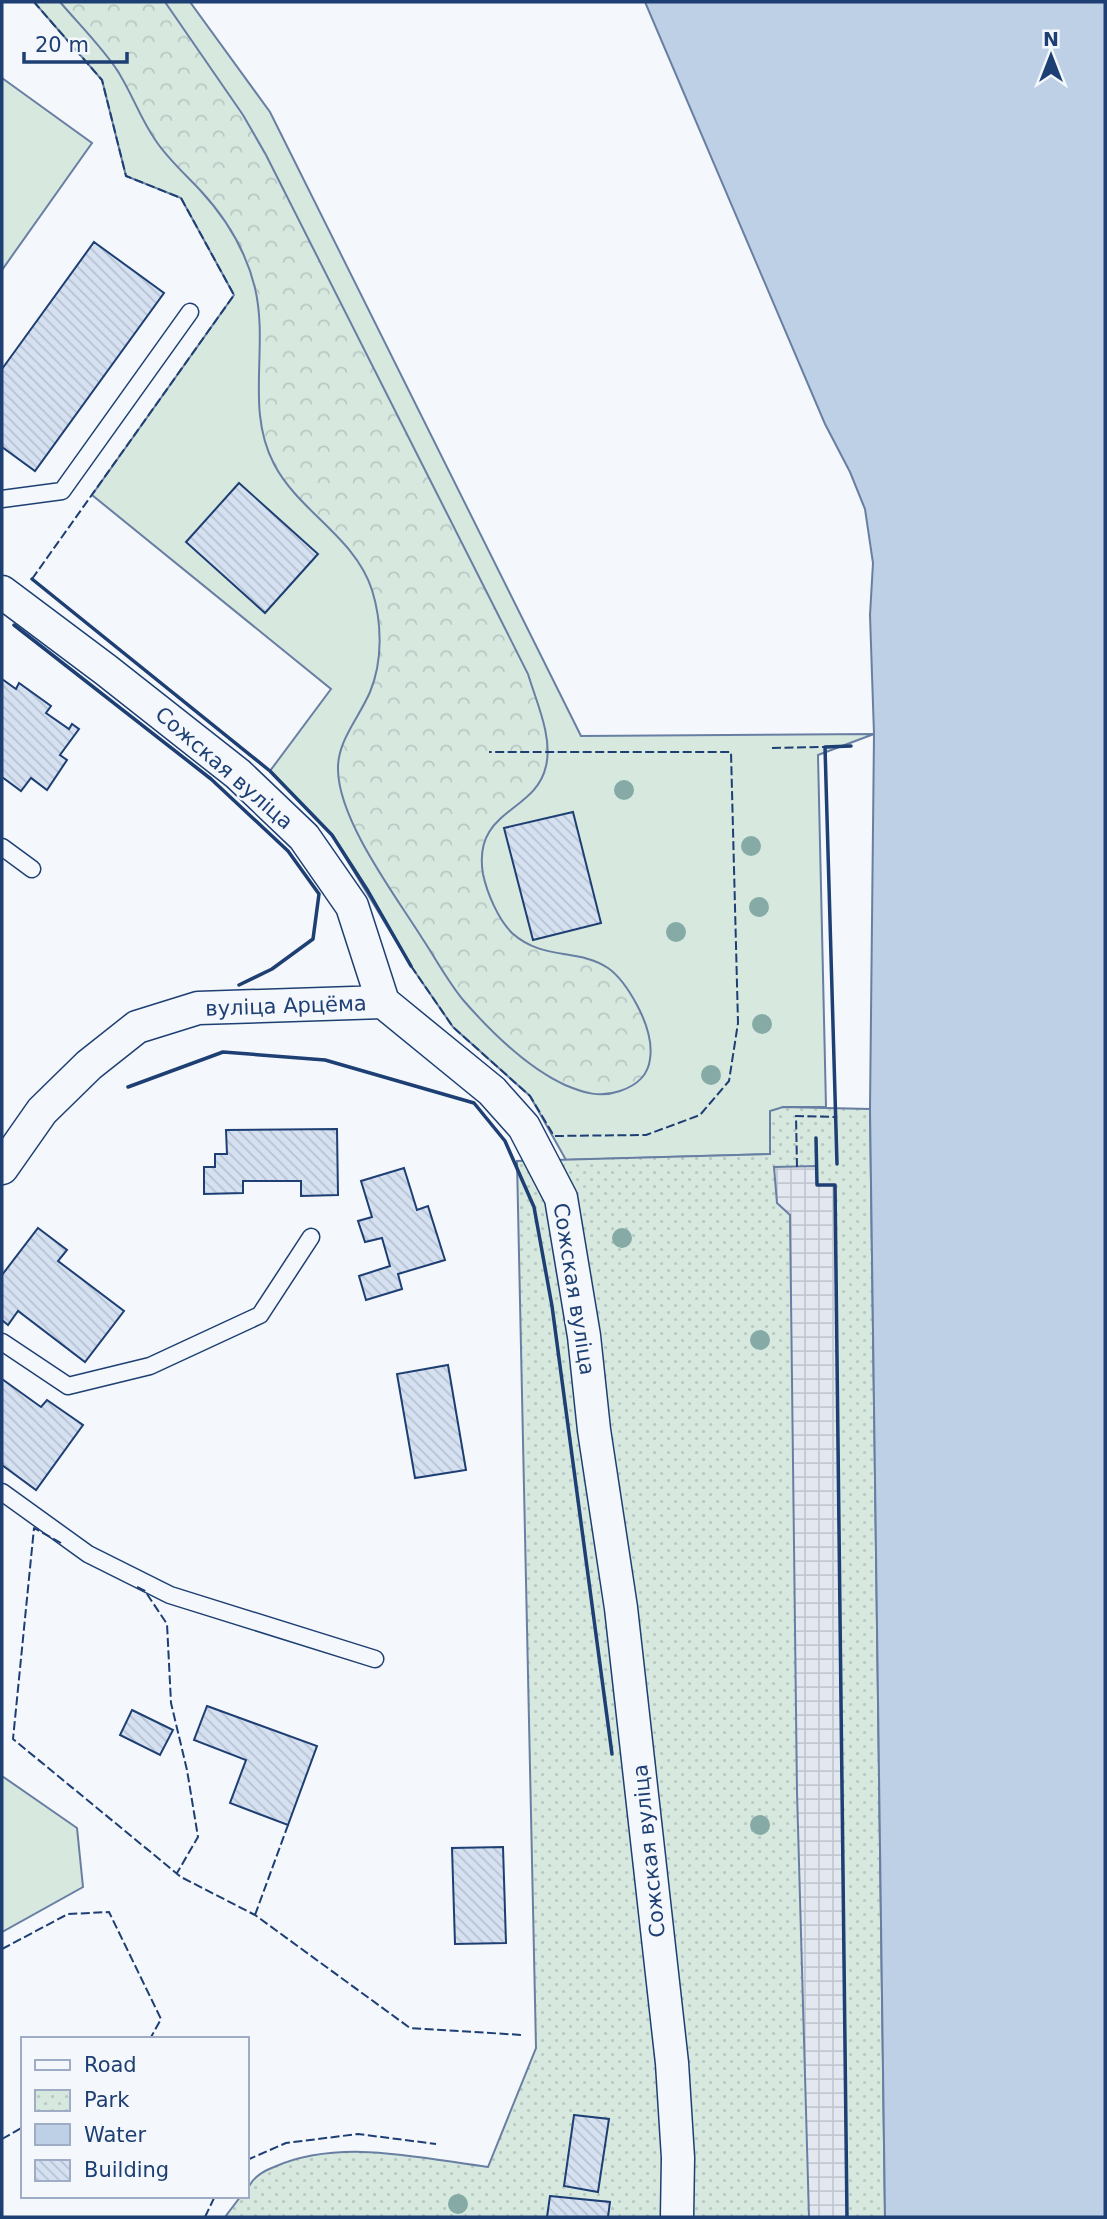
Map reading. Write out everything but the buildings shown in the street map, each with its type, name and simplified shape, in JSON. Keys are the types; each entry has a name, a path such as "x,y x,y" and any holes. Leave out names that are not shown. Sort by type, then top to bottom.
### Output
{"street":[{"name":"Сожская вуліца","path":"2,592 238,774 304,837 352,905 383,1002 492,1091 524,1127 561,1199 584,1336 594,1430 621,1608 673,2063 678,2158 677,2217"},
{"name":"вуліца Арцёма","path":"2,1168 42,1111 89,1065 137,1027 198,1008 383,1002"}],"lane":[{"path":"2,499 62,491 190,312"},
{"path":"2,847 32,869"},
{"path":"2,1342 68,1386 150,1366 260,1315 311,1237"},
{"path":"2,1492 88,1554 170,1595 375,1659"}],"green space":[{"path":"34,2 190,2 270,112 581,736 874,734 818,755 826,1107 783,1107 771,1154 566,1160 530,1096 453,1027 411,966 332,835 270,771 331,689 92,495 234,295 181,198 126,176 102,80"},
{"path":"60,2 165,2 243,115 266,155 528,674 539,707 547,743 546,766 540,781 530,794 495,824 487,836 482,853 483,874 490,897 507,927 524,942 548,951 597,962 613,972 625,985 643,1018 651,1045 647,1070 640,1080 631,1086 606,1094 592,1094 551,1078 523,1059 464,1001 370,857 348,812 338,770 341,749 370,692 377,667 380,641 372,590 353,555 285,481 265,443 259,400 259,311 251,274 234,236 209,201 161,148 115,67"},
{"path":"2,78 92,143 2,270"},
{"path":"783,1107 870,1109 885,2217 225,2217 239,2198 248,2198 249,2185 256,2177 299,2158 353,2152 380,2153 488,2167 536,2048 517,1161 770,1154 770,1111"},
{"path":"2,1776 77,1828 83,1887 2,1932"}],"shaded area":[{"path":"817,1166 817,1185 835,1185 847,2217 809,2217 797,1792 790,1215 777,1203 774,1167"}],"water":[{"path":"645,2 1105,2 1105,2217 885,2217 870,1109 874,734 870,615 873,563 865,509 850,472 825,424"}],"fence":[{"path":"32,579 234,295 181,198 126,176 102,80 34,2"},
{"path":"772,748 825,747"},
{"path":"411,966 453,1027 530,1096 554,1136 646,1135 700,1115 729,1081 738,1023 731,752 489,752"},
{"path":"797,1167 796,1116 836,1117"},
{"path":"61,1543 34,1528 13,1739 181,1877 255,1915 410,2028 522,2035"},
{"path":"137,1587 145,1591 167,1624 171,1703 187,1770 198,1837 177,1873"},
{"path":"255,1915 288,1825"},
{"path":"2,1949 68,1914 109,1912 161,2019 151,2037"},
{"path":"2,2139 21,2128"},
{"path":"248,2160 286,2143 358,2134 436,2144"},
{"path":"205,2217 214,2198"}],"wall":[{"path":"32,579 270,771 332,835 411,966"},
{"path":"14,625 211,779 288,851 319,894 313,939 272,969 239,985"},
{"path":"837,1164 825,747 851,746"},
{"path":"128,1087 223,1052 325,1060 474,1103 505,1141 534,1207 552,1306 612,1754"},
{"path":"816,1138 817,1185 835,1185 847,2217"}]}
